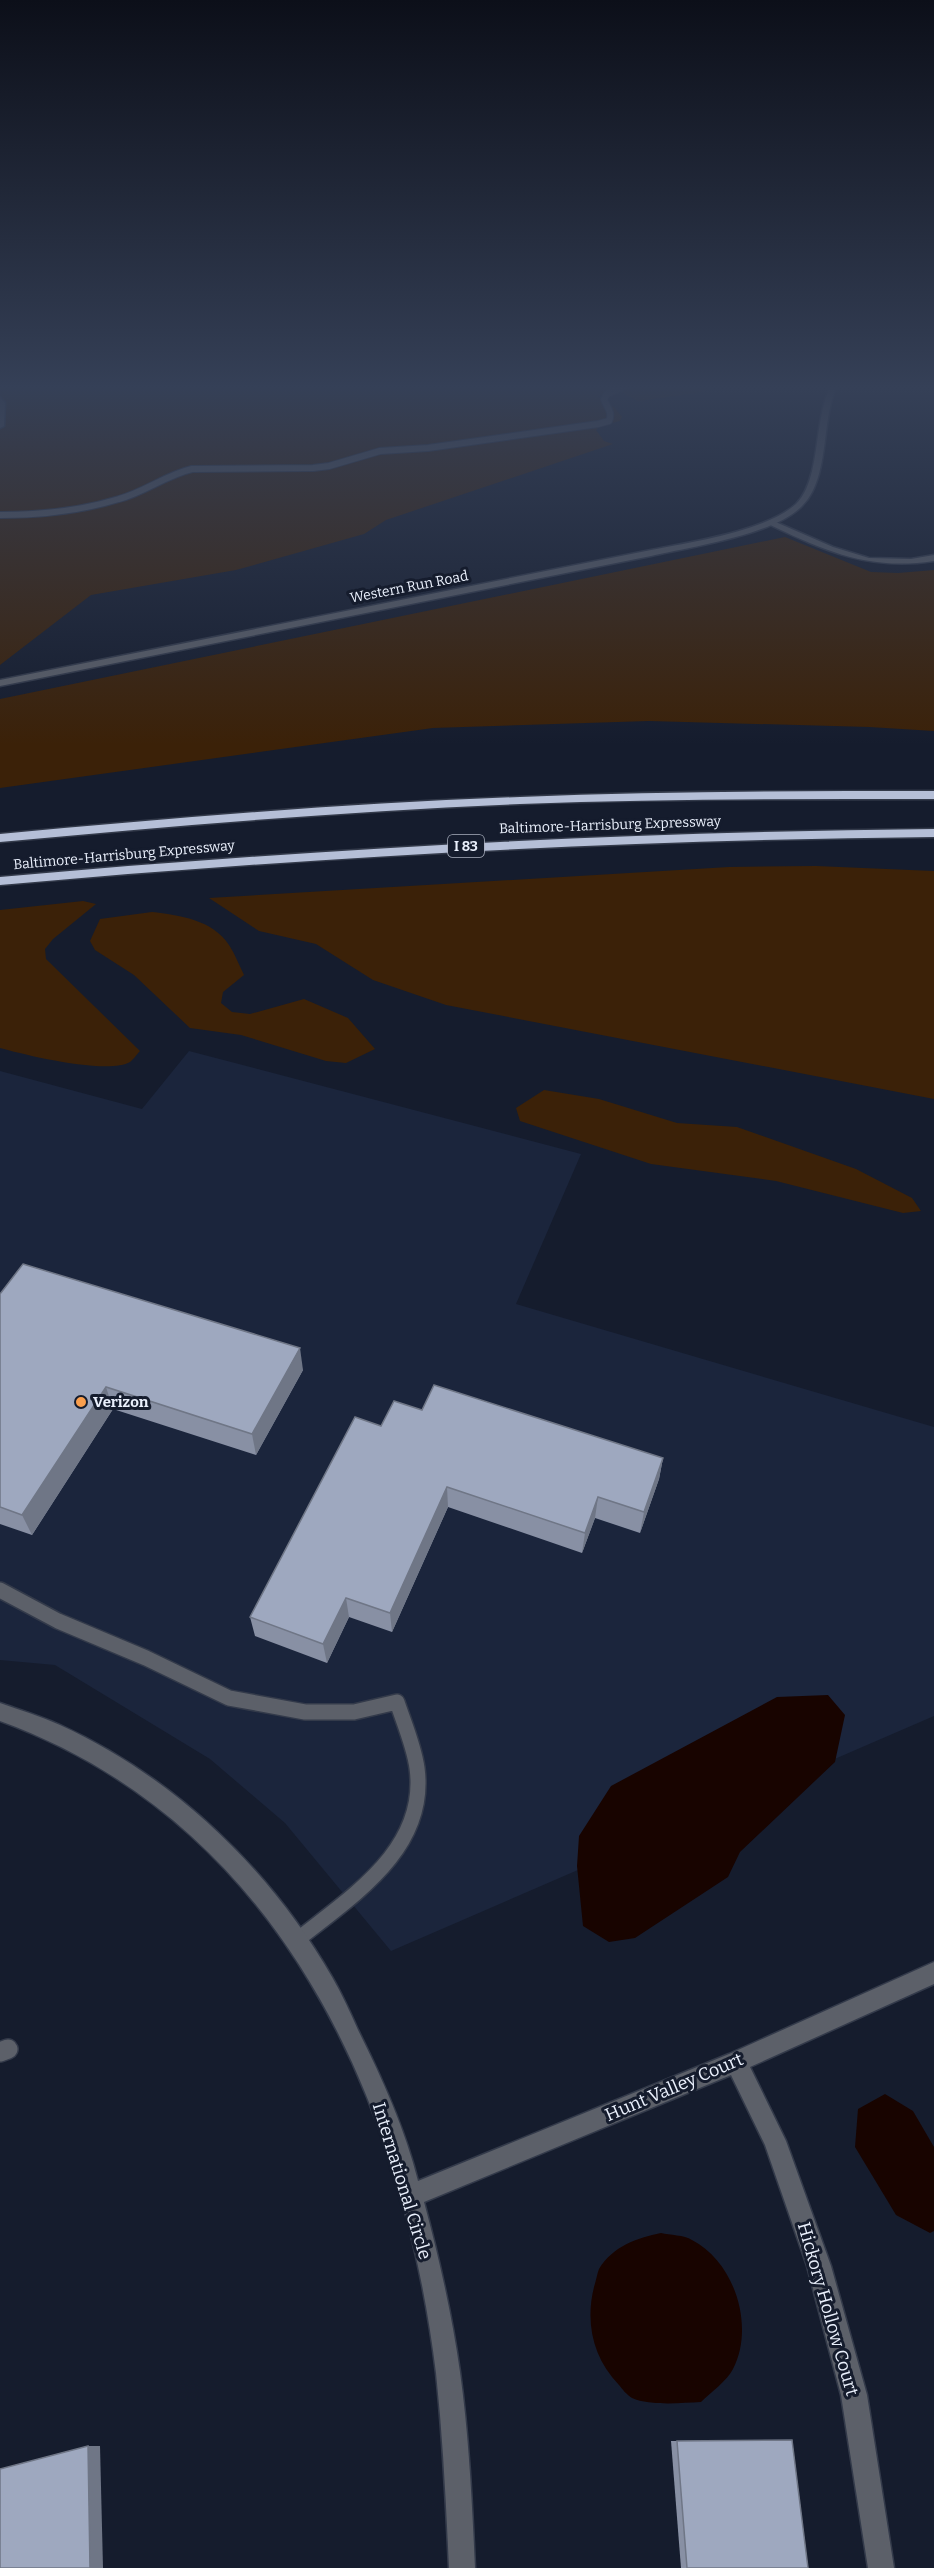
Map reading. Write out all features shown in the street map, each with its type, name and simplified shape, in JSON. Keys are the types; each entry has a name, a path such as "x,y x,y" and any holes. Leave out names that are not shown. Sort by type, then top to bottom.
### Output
{"highway":[{"name":"Baltimore-Harrisburg Expressway","path":"0,838 254,816 427,805 606,798 934,795"},
{"name":"Baltimore-Harrisburg Expressway","path":"0,881 256,859 452,846 724,835 934,833"}],"street":[{"name":"Western Run Road","path":"0,683 702,542 771,522 800,505"},
{"path":"771,522 851,557 898,563 934,558"},
{"name":"International Circle","path":"0,1712 65,1738 110,1763 201,1829 248,1876 297,1940 353,2036 392,2132 411,2196 437,2304 455,2418 462,2568"},
{"name":"Hunt Valley Court","path":"411,2196 736,2062 934,1973"},
{"name":"Hickory Hollow Court","path":"736,2062 775,2141 819,2266 854,2395 881,2568"}],"lane":[{"path":"0,515 46,515 98,505"},
{"path":"0,1590 58,1622 146,1658 229,1698 305,1712 354,1712 397,1702 417,1767 418,1798 409,1828 392,1860 344,1903 297,1940"}],"shaded area":[{"path":"0,505 431,505 386,520 364,534 236,570 91,595 0,665"},
{"path":"785,537 871,572 898,573 934,570 934,731 649,721 433,728 0,788 0,699"},
{"path":"816,866 934,871 934,1099 446,1005 373,980 316,944 259,931 209,898 729,867"},
{"path":"83,901 96,904 53,939 45,949 46,959 140,1051 130,1062 104,1066 66,1062 0,1048 0,910"},
{"path":"152,912 184,917 205,924 229,945 244,975 223,992 221,1003 232,1012 250,1014 304,999 348,1018 375,1049 346,1063 326,1061 241,1035 190,1028 134,975 95,950 90,941 100,919"},
{"path":"189,1051 581,1154 516,1304 934,1427 934,1716 391,1951 285,1823 210,1759 55,1665 0,1660 0,1071 142,1109"},
{"path":"544,1090 599,1099 677,1123 737,1127 856,1169 912,1198 921,1211 903,1213 776,1181 651,1164 520,1121 516,1108"},
{"path":"828,1695 845,1715 835,1762 740,1852 728,1877 635,1938 609,1942 583,1926 577,1866 579,1836 611,1786 777,1697"},
{"path":"885,2094 913,2111 934,2147 934,2231 930,2233 896,2215 855,2147 858,2109"},
{"path":"661,2233 689,2238 707,2250 730,2279 737,2297 742,2334 739,2352 730,2373 701,2402 656,2403 632,2398 610,2375 597,2352 593,2339 591,2300 599,2269 611,2254 626,2244"}],"building":[{"path":"23,1264 300,1348 252,1434 106,1387 22,1515 0,1507 0,1294"},
{"path":"434,1385 663,1458 644,1512 598,1497 585,1533 447,1487 390,1613 346,1598 323,1644 250,1617 355,1417 381,1426 394,1401 422,1410"},
{"path":"792,2440 808,2568 687,2568 677,2441"},
{"path":"88,2446 90,2568 0,2568 0,2469"}],"place":[{"name":"Verizon","path":"81,1402"}]}
